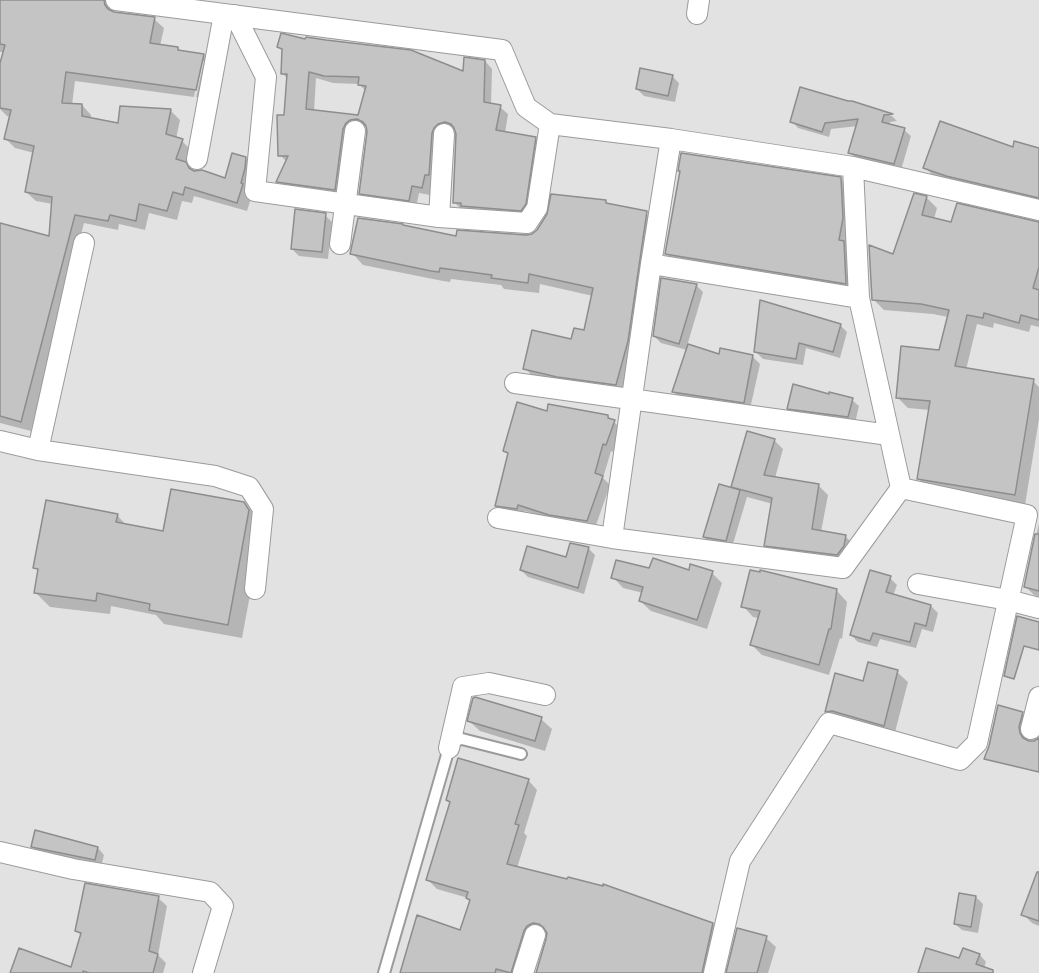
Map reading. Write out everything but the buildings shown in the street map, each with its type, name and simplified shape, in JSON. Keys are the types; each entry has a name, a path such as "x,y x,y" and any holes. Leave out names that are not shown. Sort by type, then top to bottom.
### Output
{"street":[{"path":"116,0 502,50 526,107 550,124 671,139 853,167 1039,210"},
{"path":"197,159 230,15"},
{"path":"230,15 266,77 255,191 439,216 527,223 537,208 550,124"},
{"path":"340,244 355,131"},
{"path":"439,216 444,134"},
{"path":"612,538 671,139"},
{"path":"498,518 612,538 843,568 901,488 859,298 853,167"},
{"path":"38,450 84,243"},
{"path":"651,264 859,298"},
{"path":"515,383 889,435"},
{"path":"0,441 38,450 215,477 249,487 263,509 255,588"},
{"path":"714,973 740,861 829,723 960,760 977,743 1027,515 901,488"},
{"path":"918,584 1008,600 1039,608"},
{"path":"449,748 463,687 489,683 545,695"},
{"path":"1031,729 1039,697"},
{"path":"0,852 73,869 210,892 223,906 203,973"},
{"path":"523,973 535,935"}],"lane":[{"path":"384,973 449,748 454,741 462,739 521,754"}]}
